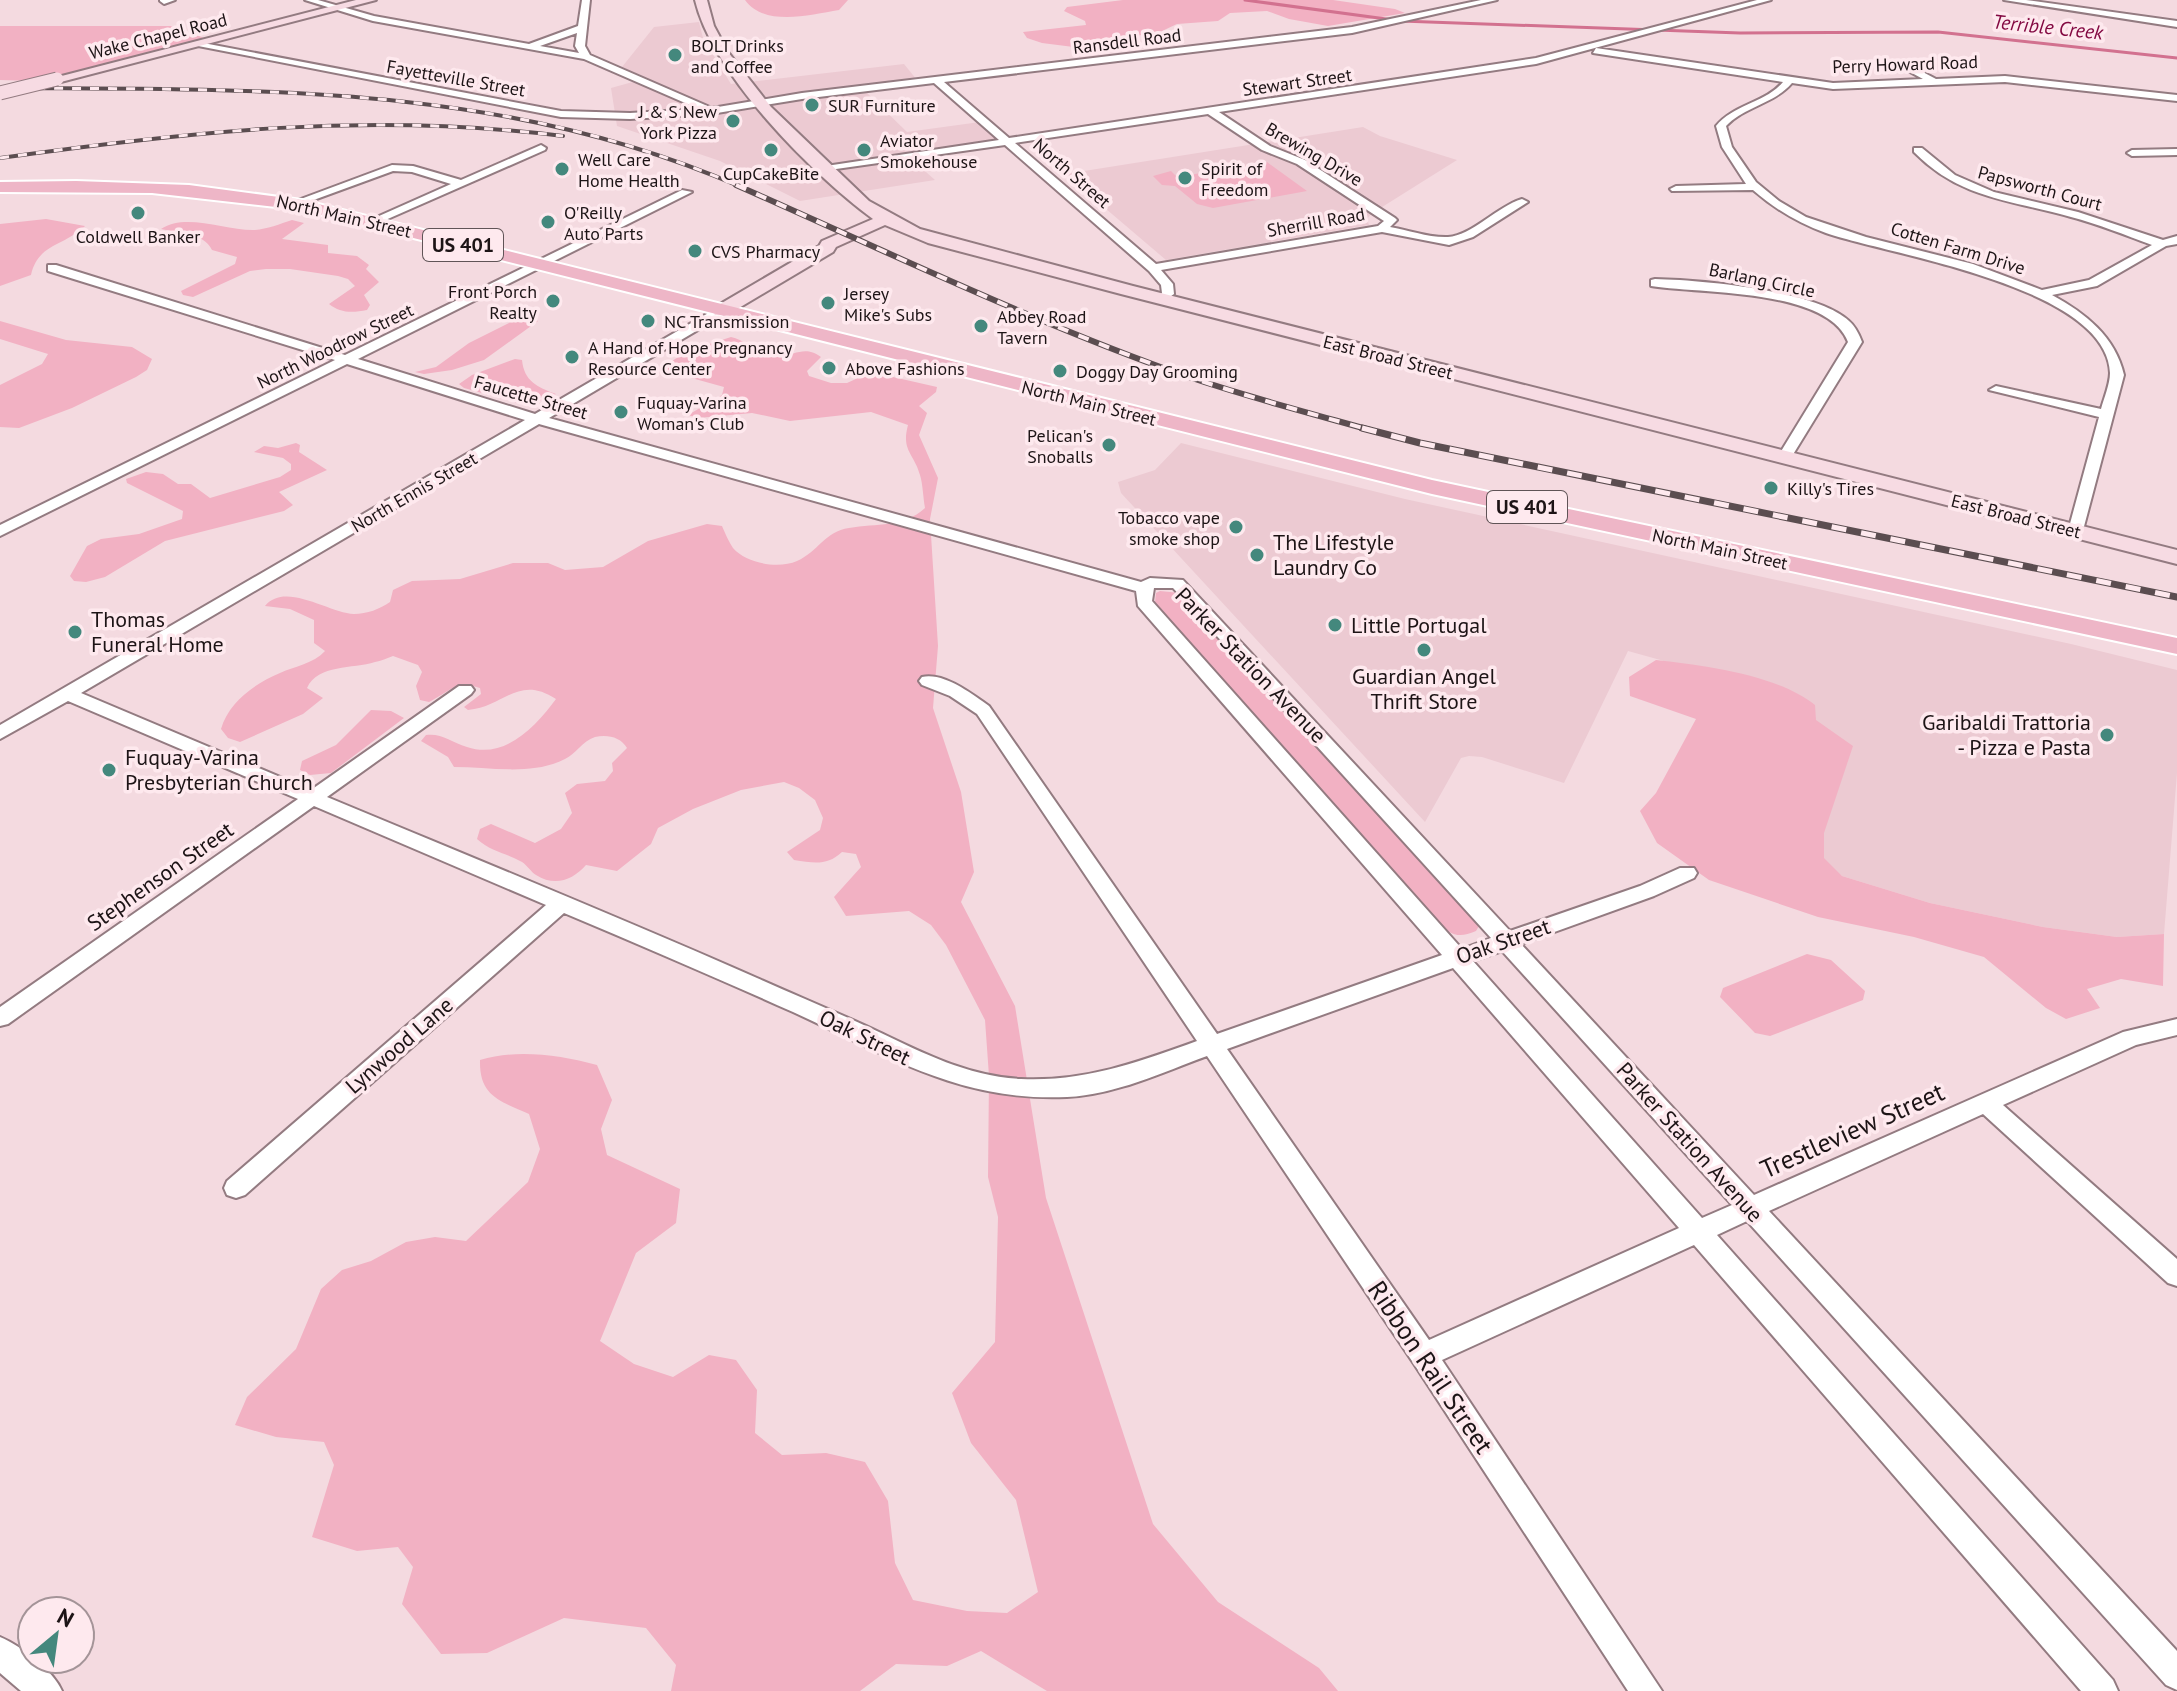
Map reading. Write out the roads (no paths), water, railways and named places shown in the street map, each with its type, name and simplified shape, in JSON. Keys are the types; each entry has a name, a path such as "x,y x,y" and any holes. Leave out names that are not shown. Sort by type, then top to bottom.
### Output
{"main road":[{"name":"Wake Chapel Road","path":"0,93 370,0"},
{"name":"East Broad Street","path":"701,0 702,17 720,51 740,79 863,204 886,220 923,234 1161,299 2177,557"},
{"name":"North Main Street","path":"0,187 168,188 296,203 1432,487 2177,646"},
{"name":"North Ennis Street","path":"827,248 836,248 879,228 886,220"},
{"name":"North Ennis Street","path":"721,311 827,248 828,244 857,229 886,220"},
{"path":"862,236 923,234"}],"street":[{"path":"164,1 171,0"},
{"path":"309,0 337,10 586,57 711,111"},
{"path":"586,0 580,46 586,57"},
{"name":"Ransdell Road","path":"763,103 1352,30 1493,0"},
{"name":"Stewart Street","path":"826,169 1517,65 1767,0"},
{"path":"2008,0 2177,24"},
{"path":"528,47 582,28"},
{"name":"Fayetteville Street","path":"198,45 561,114 630,116 711,111 763,103"},
{"name":"Perry Howard Road","path":"1588,49 1846,87 2022,80 2177,98"},
{"path":"1902,64 1935,82"},
{"name":"North Street","path":"936,80 1153,268"},
{"name":"Cotten Farm Drive","path":"1789,81 1779,93 1732,114 1721,126 1722,137 1753,187 1780,207 1814,223 1977,269 2041,294 2077,316 2110,351 2117,375 2076,531"},
{"name":"Brewing Drive","path":"1210,111 1266,148 1301,162 1391,220 1382,229"},
{"path":"374,222 541,148"},
{"name":"Papsworth Court","path":"1918,150 1938,172 1963,186 2073,214 2162,244"},
{"path":"2132,153 2177,152"},
{"path":"296,203 380,171 413,169 461,183"},
{"path":"1676,189 1753,187"},
{"name":"North Woodrow Street","path":"0,531 686,192"},
{"name":"Sherrill Road","path":"1153,268 1382,229 1449,241 1469,235 1504,210 1522,202"},
{"path":"2041,294 2093,283 2162,244 2177,240"},
{"name":"Faucette Street","path":"52,268 763,484 1144,588"},
{"path":"1153,268 1167,284 1168,294 1161,299"},
{"name":"Barlang Circle","path":"1655,283 1717,287 1815,308 1838,318 1850,328 1855,342 1784,458"},
{"name":"North Ennis Street","path":"0,733 721,311"},
{"path":"1996,390 2105,414"},
{"name":"Parker Station Avenue","path":"2102,1691 1144,602 1144,588 1150,583 1177,583 1192,598 2177,1674"},
{"name":"Ribbon Rail Street","path":"928,681 956,692 983,710 1424,1355 1646,1691"},
{"name":"Stephenson Street","path":"0,1018 465,690"},
{"name":"Oak Street","path":"68,694 562,903 857,1031 921,1064 968,1080 1019,1088 1071,1088 1125,1076 1647,891 1687,873"},
{"name":"Lynwood Lane","path":"236,1188 562,903"},
{"name":"Trestleview Street","path":"1424,1355 2131,1038 2177,1027"},
{"path":"1986,1103 2177,1275"},
{"path":"0,1653 46,1691"}],"waterway":[{"name":"Terrible Creek","path":"1245,0 1401,21 1740,33 1938,32 2177,58"}],"railway":[{"path":"0,88 284,93 376,99 469,110 560,128 651,153 738,186"},
{"path":"0,158 212,133 350,125 490,129 563,136"},
{"path":"738,186 1003,304 1111,348 1217,386 1370,430"},
{"path":"1362,428 1420,443 2177,597"}],"place":[{"name":"BOLT Drinks and Coffee","path":"675,55"},
{"name":"SUR Furniture","path":"812,105"},
{"name":"J & S New York Pizza","path":"733,121"},
{"name":"CupCakeBite","path":"771,150"},
{"name":"Aviator Smokehouse","path":"864,150"},
{"name":"Well Care Home Health","path":"562,169"},
{"name":"Spirit of Freedom","path":"1185,178"},
{"name":"Coldwell Banker","path":"138,213"},
{"name":"O'Reilly Auto Parts","path":"548,222"},
{"name":"CVS Pharmacy","path":"695,251"},
{"name":"Front Porch Realty","path":"553,301"},
{"name":"Jersey Mike's Subs","path":"828,303"},
{"name":"NC Transmission","path":"648,321"},
{"name":"Abbey Road Tavern","path":"981,326"},
{"name":"A Hand of Hope Pregnancy Resource Center","path":"572,357"},
{"name":"Above Fashions","path":"829,368"},
{"name":"Doggy Day Grooming","path":"1060,371"},
{"name":"Fuquay-Varina Woman's Club","path":"621,412"},
{"name":"Pelican's Snoballs","path":"1109,445"},
{"name":"Killy's Tires","path":"1771,488"},
{"name":"Tobacco vape smoke shop","path":"1236,527"},
{"name":"The Lifestyle Laundry Co","path":"1257,555"},
{"name":"Little Portugal","path":"1335,625"},
{"name":"Thomas Funeral Home","path":"75,632"},
{"name":"Guardian Angel Thrift Store","path":"1424,650"},
{"name":"Garibaldi Trattoria - Pizza e Pasta","path":"2107,735"},
{"name":"Fuquay-Varina Presbyterian Church","path":"109,770"}]}
